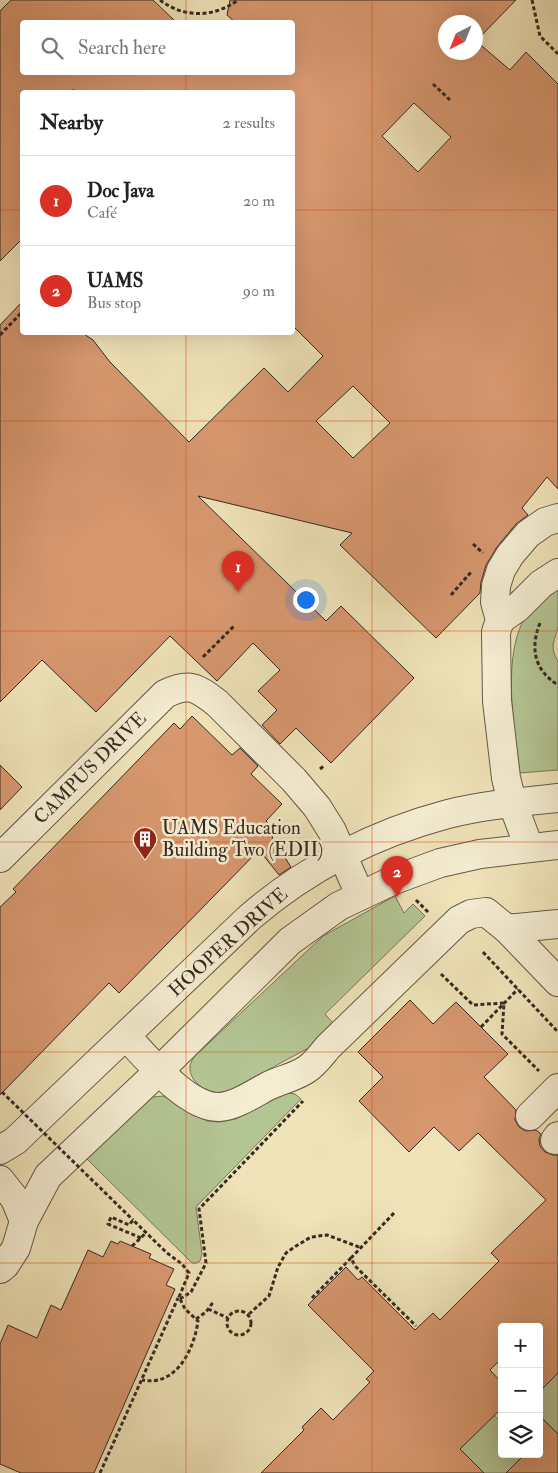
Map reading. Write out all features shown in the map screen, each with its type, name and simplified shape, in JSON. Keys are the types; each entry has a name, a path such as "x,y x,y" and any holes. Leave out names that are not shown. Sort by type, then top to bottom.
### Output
{"street":[{"path":"529,847 512,802 506,778 497,701 496,632 500,620 495,602 496,586 510,555 528,534 545,522 558,518"},
{"path":"500,620 517,608 541,584 558,573"},
{"name":"CAMPUS DRIVE","path":"0,858 164,694 186,687 206,694 217,703 307,793 326,819 342,854"},
{"name":"HOOPER DRIVE","path":"0,1150 15,1141 264,905 291,885 342,854 391,832 449,814 512,802 558,798"},
{"path":"0,1269 5,1265 16,1248 24,1220 48,1176 159,1071 290,941 339,906 360,895 440,863 480,854 558,845"},
{"path":"342,854 360,895"},
{"path":"126,1036 159,1071 186,1094 218,1107 233,1104 270,1085 308,1069 328,1047 459,920 471,914 486,912 507,929 558,982"},
{"path":"507,929 558,924"},
{"path":"530,1116 558,1088"},
{"path":"0,1180 15,1199 24,1220"}],"path":[{"path":"160,0 182,12 205,14 226,8 238,0"},
{"path":"532,0 540,36 558,54"},
{"path":"433,84 450,100"},
{"path":"0,335 20,314"},
{"path":"473,544 485,555"},
{"path":"544,617 540,622 535,637 535,652 540,668 558,686"},
{"path":"204,658 235,626"},
{"path":"320,769 325,765"},
{"path":"412,895 427,911"},
{"path":"483,952 558,1032"},
{"path":"423,955 473,1005 504,1003"},
{"path":"481,1027 518,990"},
{"path":"504,1003 502,1034 558,1088"},
{"path":"2,1092 146,1233 182,1264 189,1273 100,1473"},
{"path":"179,1298 190,1292 206,1263 199,1209 304,1100"},
{"path":"312,1298 394,1213"},
{"path":"133,1220 129,1225 110,1217 108,1224 141,1238"},
{"path":"132,1246 146,1233"},
{"path":"249,1314 269,1296 278,1267 286,1253 296,1246 312,1237 327,1235 360,1247"},
{"path":"351,1258 355,1266 416,1326"},
{"path":"142,1380 152,1382 163,1380 174,1373 196,1336 198,1321 185,1309 179,1298"},
{"path":"196,1319 214,1301"},
{"path":"208,1309 228,1318"},
{"path":"237,1310 249,1314 252,1322 247,1333 243,1335 232,1333 228,1326 230,1315 237,1310"}],"green space":[{"path":"558,585 558,626 553,647 558,661 558,770 520,773 513,713 512,670 514,649 519,630 527,614 537,602"},
{"path":"395,896 404,913 413,904 425,916 325,1014 340,1031 227,1092 221,1093 208,1090 197,1083 190,1072 190,1065 195,1056 323,936"},
{"path":"288,1093 295,1094 301,1099 196,1207 202,1254 200,1261 196,1263 192,1263 85,1157 152,1097 164,1096 207,1121 219,1122 236,1119 276,1096"},
{"path":"558,1373 558,1434 543,1419 543,1388"},
{"path":"494,1415 498,1419 498,1458 521,1458 506,1473 484,1473 460,1449"}],"building":[{"path":"11,0 153,0 174,20 20,20 20,75 295,75 295,20 233,20 227,15 230,0 516,0 483,34 483,15 438,15 438,60 483,60 483,47 510,70 526,52 558,84 558,489 547,477 522,508 528,515 516,524 497,547 486,565 480,593 436,638 340,545 352,533 198,496 326,621 341,606 414,678 331,763 296,728 280,744 262,725 277,710 258,691 280,670 253,643 217,681 170,636 96,712 42,660 0,702 0,325 20,304 20,335 86,335 93,340 110,362 189,442 264,368 288,392 323,356 295,328 295,90 20,90 20,241 0,261 0,11","holes":["414,103 451,137 418,172 382,136","353,386 390,423 353,458 316,421"]},
{"name":"UAMS Education Building Two (EDII)","path":"192,716 232,755 240,748 258,766 251,774 282,804 266,821 277,832 272,837 291,867 279,875 259,850 119,993 109,983 0,1095 0,907 16,892 13,889 174,723 180,729"},
{"path":"0,765 22,787 0,810"},
{"path":"410,1000 433,1024 456,1002 508,1054 484,1077 516,1110 515,1120 519,1127 526,1131 536,1130 541,1134 539,1139 540,1146 545,1152 558,1155 558,1373 543,1388 543,1323 498,1323 498,1362 490,1370 498,1379 498,1412 460,1449 484,1473 261,1473 304,1430 302,1427 321,1408 333,1420 370,1382 366,1379 374,1371 308,1305 346,1267 358,1280 362,1277 415,1330 433,1313 440,1320 499,1261 491,1253 546,1200 478,1133 459,1151 434,1127 409,1152 359,1101 383,1077 358,1052"},
{"path":"111,1241 118,1244 120,1241 151,1254 149,1258 174,1269 166,1285 175,1289 94,1473 21,1473 0,1464 0,1344 8,1325 37,1338 51,1305 61,1310 88,1250 103,1257"},
{"path":"543,1419 558,1434 558,1473 506,1473 521,1458 543,1458"}],"place":[{"name":"Doc Java","path":"238,592"},
{"name":"UAMS Education Building Two (EDII)","path":"145,860"},
{"name":"UAMS","path":"397,897"}]}
